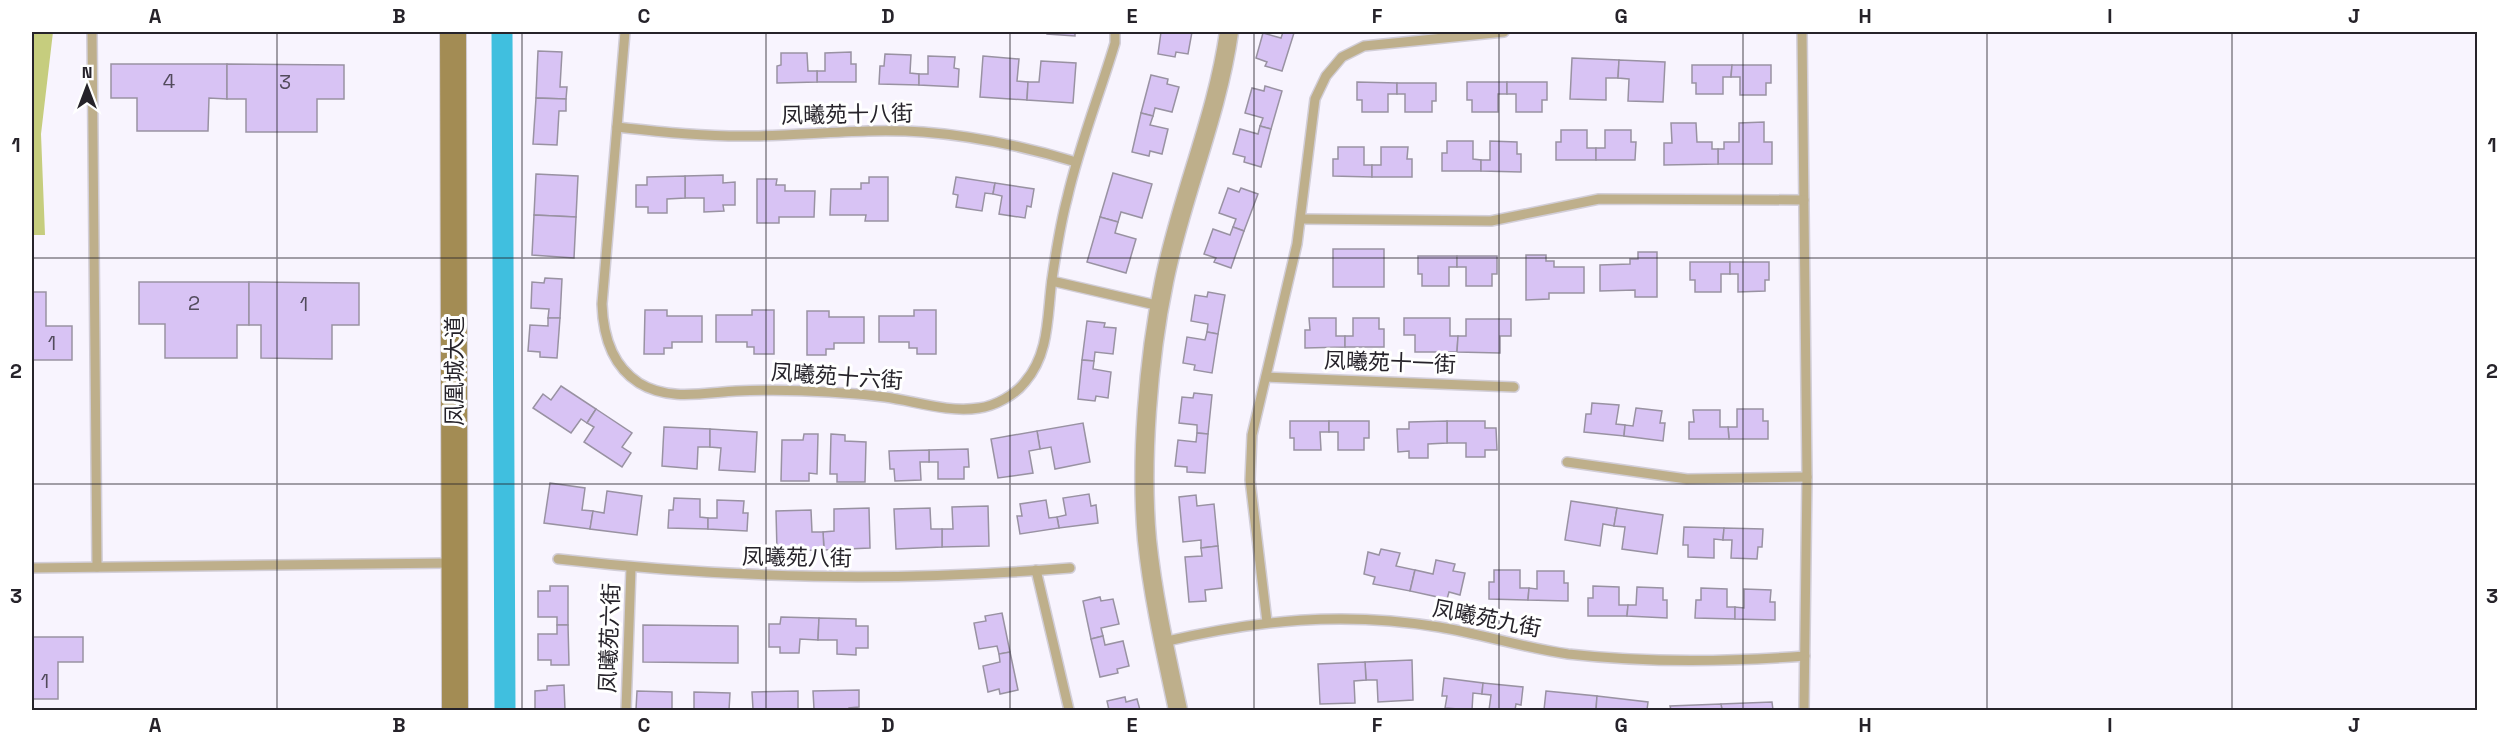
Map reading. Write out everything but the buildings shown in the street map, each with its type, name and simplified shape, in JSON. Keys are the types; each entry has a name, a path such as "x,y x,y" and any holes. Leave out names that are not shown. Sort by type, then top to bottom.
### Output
{"main road":[{"name":"凤凰城大道","path":"453,32 455,711"}],"street":[{"path":"1178,711 1156,611 1147,539 1145,467 1153,346 1164,280 1224,71 1229,32"}],"lane":[{"path":"92,32 97,567"},
{"name":"凤曦苑十六街","path":"625,32 603,327 609,349 621,368 639,382 659,392 682,396 750,391 829,392 885,397 955,410 980,408 1004,399 1024,384 1039,363 1046,338 1052,281 1076,162 1113,52 1115,32"},
{"path":"1267,622 1250,480 1252,435 1288,293 1301,219 1315,99 1326,76 1342,57 1365,46 1504,32"},
{"path":"1802,32 1807,477 1804,711"},
{"name":"凤曦苑十八街","path":"617,127 684,134 751,136 871,131 923,132 1016,146 1076,162"},
{"path":"1301,219 1491,221 1599,199 1804,200"},
{"path":"1052,281 1160,306"},
{"name":"凤曦苑十一街","path":"1266,377 1514,387"},
{"path":"1567,462 1687,479 1807,477"},
{"name":"凤曦苑八街","path":"558,559 778,578 924,578 1070,567"},
{"path":"32,568 454,563"},
{"name":"凤曦苑六街","path":"626,711 631,567"},
{"path":"1036,570 1069,711"},
{"name":"凤曦苑九街","path":"1163,642 1231,626 1301,618 1371,619 1440,627 1508,644 1567,654 1626,659 1746,661 1805,656"}],"green space":[{"path":"32,32 53,32 41,134 45,235 32,235"}],"waterway":[{"path":"502,32 505,710"}]}
